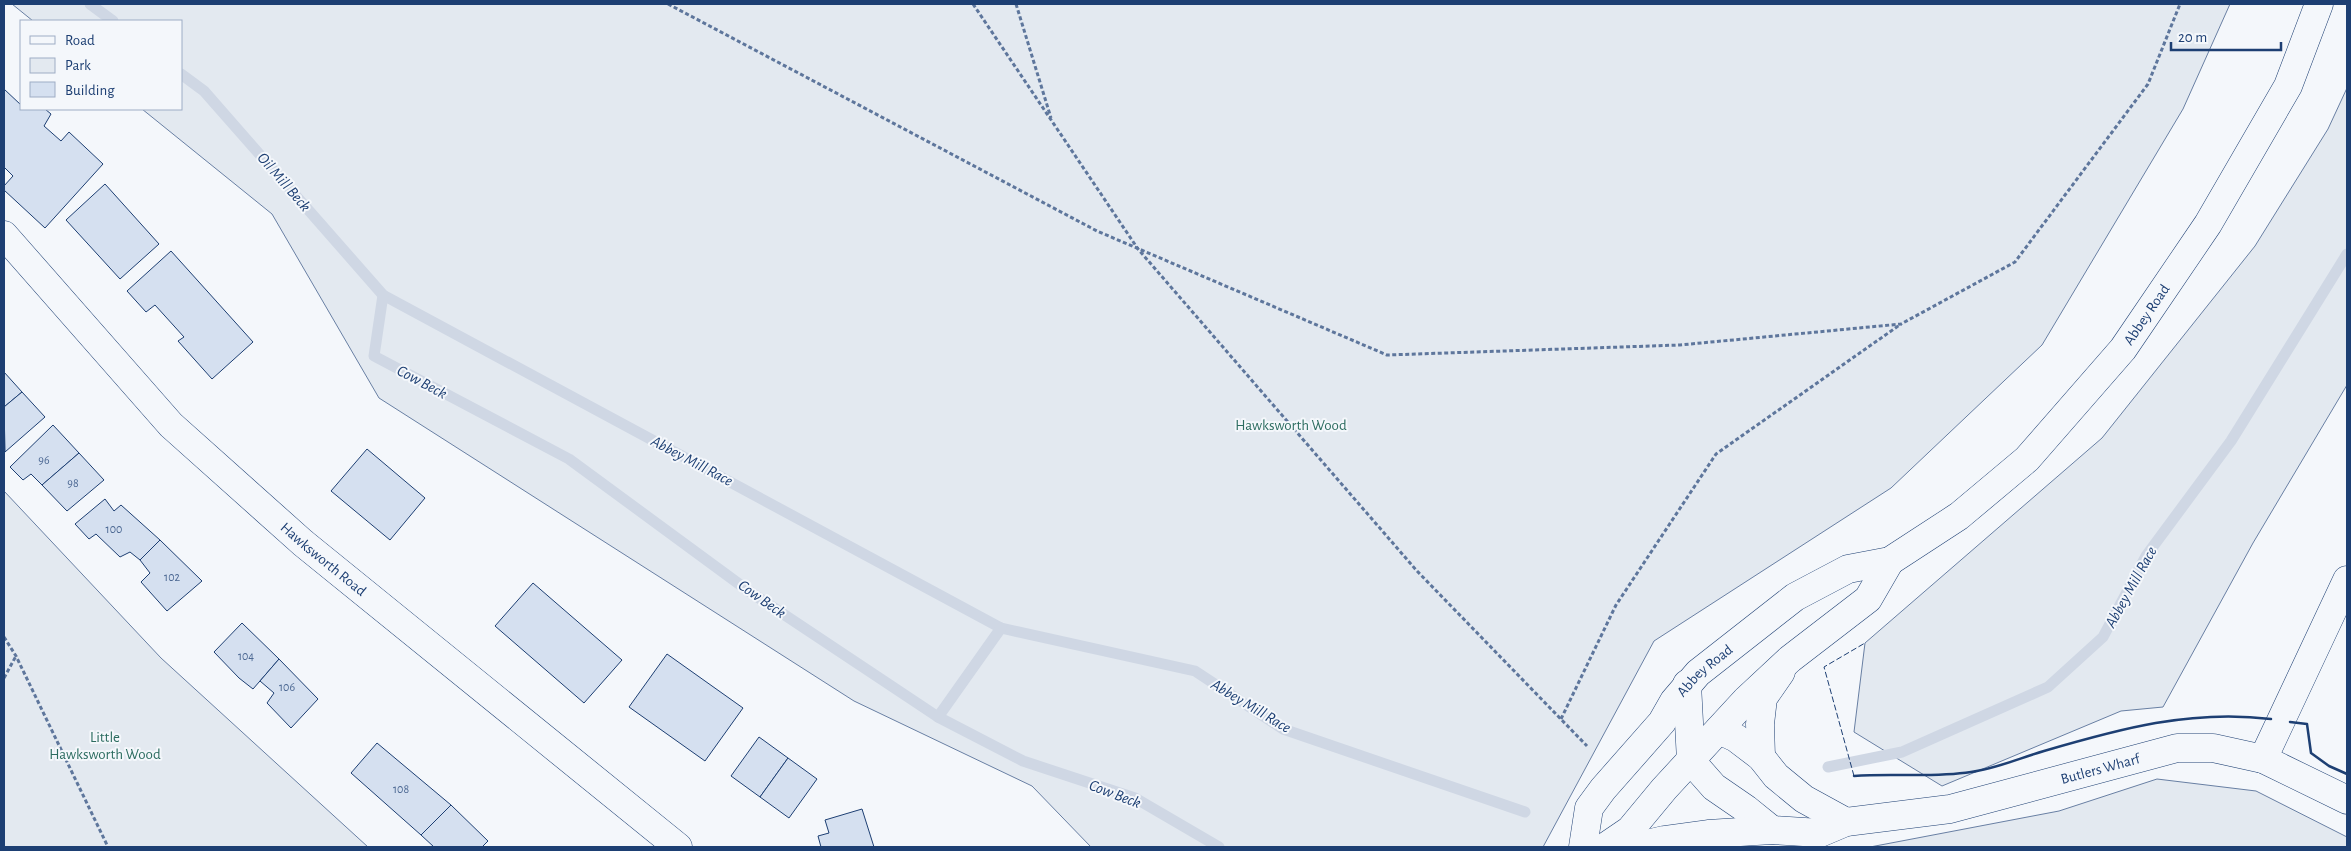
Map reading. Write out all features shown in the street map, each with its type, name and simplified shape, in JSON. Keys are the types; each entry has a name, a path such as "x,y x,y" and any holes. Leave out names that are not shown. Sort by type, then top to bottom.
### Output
{"main road":[{"name":"Abbey Road","path":"1583,847 1589,808 1603,789 1675,723 1674,701 1698,673 1795,597 1848,570 1890,561 1959,516 2027,460 2123,349 2208,224 2283,94 2319,4"},
{"name":"Hawksworth Road","path":"4,235 171,425 303,543 678,847"},
{"name":"Abbey Road","path":"1605,847 1630,830 1651,803 1746,700 1790,658 1868,599 1890,561"},
{"path":"2262,759 2347,580"},
{"path":"1761,757 1760,724 1763,698 1790,658"},
{"path":"1675,723 1719,730 1736,738 1761,757 1776,776 1804,800 1846,822"},
{"path":"1675,723 1691,761 1714,787 1772,830"},
{"name":"Butlers Wharf","path":"1634,847 1690,836 1772,830 1820,833 1846,822 1950,809 2177,748 2213,748 2262,759 2347,800"}],"path":[{"path":"668,4 1097,231 1387,355 1680,345 1901,324"},
{"path":"973,4 1138,249 1417,571 1533,688 1587,746"},
{"path":"1016,4 1052,122"},
{"path":"1561,720 1616,606 1716,454 1901,324 2015,262 2148,84 2180,4"},
{"path":"4,637 16,656 108,847"},
{"path":"4,678 16,656"}],"green space":[{"name":"Hawksworth Wood","path":"12,4 2230,4 2183,109 2042,345 1891,488 1654,641 1543,847 1091,847 1032,786 854,701 379,398 272,214 143,110 182,110 182,20 32,20"},
{"path":"2347,88 2347,385 2253,543 2163,707 2121,711 1942,786 1854,732 1865,643 2102,438 2255,246 2328,129"},
{"name":"Little Hawksworth Wood","path":"4,491 161,658 368,847 4,847"},
{"path":"2157,779 2256,791 2347,837 2347,847 1870,847 2059,811"}],"building":[{"path":"4,89 20,104 20,110 46,110 51,114 44,126 61,141 69,132 103,164 45,228 4,190 4,186 13,176 4,167"},
{"path":"105,184 159,244 120,279 66,220"},
{"path":"171,251 253,342 212,379 178,341 184,337 155,305 146,312 127,291"},
{"path":"4,372 22,392 4,407"},
{"path":"22,392 45,417 5,452 4,407"},
{"path":"53,425 79,453 42,485 31,474 23,480 10,467"},
{"path":"367,449 425,498 390,540 331,491"},
{"path":"79,453 104,480 67,511 42,485"},
{"path":"105,499 114,511 121,505 160,540 140,560 130,552 120,557 96,534 89,539 75,524"},
{"path":"160,540 202,581 167,611 141,582 150,573 140,560"},
{"path":"533,583 622,660 584,703 495,626"},
{"path":"242,623 279,659 253,689 239,678 214,652"},
{"path":"667,654 743,708 705,761 629,707"},
{"path":"279,659 318,699 291,728 267,703 274,693 260,681"},
{"path":"759,737 788,758 760,797 731,776"},
{"path":"377,743 451,805 421,835 351,773"},
{"path":"788,758 817,779 789,818 760,797"},
{"path":"451,805 488,841 482,847 434,847 421,835"},
{"path":"862,809 874,847 821,847 818,836 829,833 825,820"}],"waterway":[{"name":"Oil Mill Beck","path":"90,4 112,20"},
{"name":"Abbey Mill Race","path":"182,75 204,91 383,295 1001,628 1195,671 1283,729 1525,812"},
{"name":"Abbey Mill Race","path":"1828,767 1902,752 2048,687 2103,637 2146,556 2231,441 2347,254"},
{"name":"Cow Beck","path":"383,295 374,356 569,459 750,592 938,717 1023,761 1135,798 1219,847"},
{"name":"Abbey Mill Race","path":"938,717 1001,628"}],"fence":[{"path":"1854,776 1824,667 1865,643"}],"wall":[{"path":"1854,776 1942,775 1980,771 2100,735 2156,723 2212,717 2271,719"},
{"path":"2290,722 2307,724 2311,753 2329,766 2347,774"}]}
